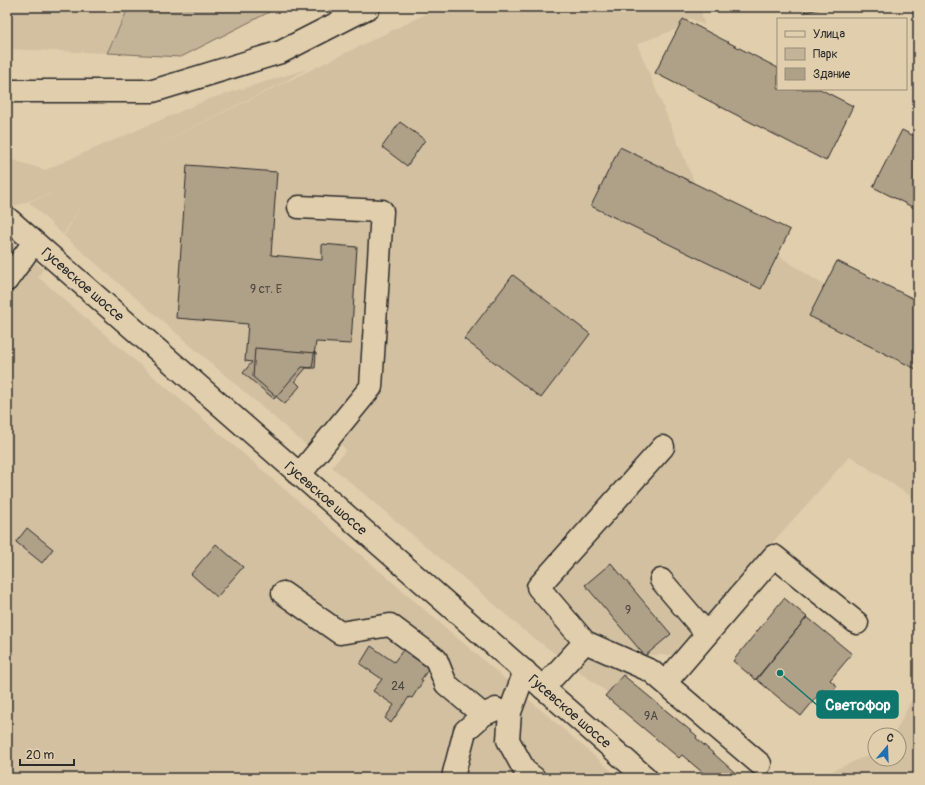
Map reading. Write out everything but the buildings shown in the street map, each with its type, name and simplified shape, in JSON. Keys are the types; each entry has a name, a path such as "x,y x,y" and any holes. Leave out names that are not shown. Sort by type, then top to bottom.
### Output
{"main road":[{"path":"7,91 153,91 281,52 369,7"},
{"path":"299,207 382,211 371,387 299,475"},
{"name":"Гусевское шоссе","path":"7,218 646,778"},
{"path":"7,280 34,242"},
{"path":"663,447 538,587 585,642 651,671 760,764"},
{"path":"665,683 774,556 857,623"},
{"path":"660,580 707,634"},
{"path":"283,593 340,634 390,625 436,659 446,684 483,715"},
{"path":"544,688 585,642"},
{"path":"525,671 510,712 508,740 526,771 534,778"},
{"path":"456,778 454,773 465,731 483,715 514,702"}],"shaded area":[{"path":"7,7 129,7 107,53 7,49"},
{"path":"440,7 700,7 704,25 690,18 685,26 637,44 705,208 918,346 918,501 850,456 672,655 649,655 630,673 611,695 523,630 332,467 346,450 332,435 314,452 64,236 81,205 63,235 29,202 60,190 9,208 7,206 7,158 45,170 209,99 307,69 282,83 134,156"},
{"path":"7,236 43,269 38,277 620,778 7,778"},
{"path":"918,687 918,778 817,778 867,756 867,767 907,767 907,727 898,727"}],"green space":[{"path":"129,7 279,7 181,57 107,53"}],"place":[{"name":"Светофор","path":"780,673"}]}
